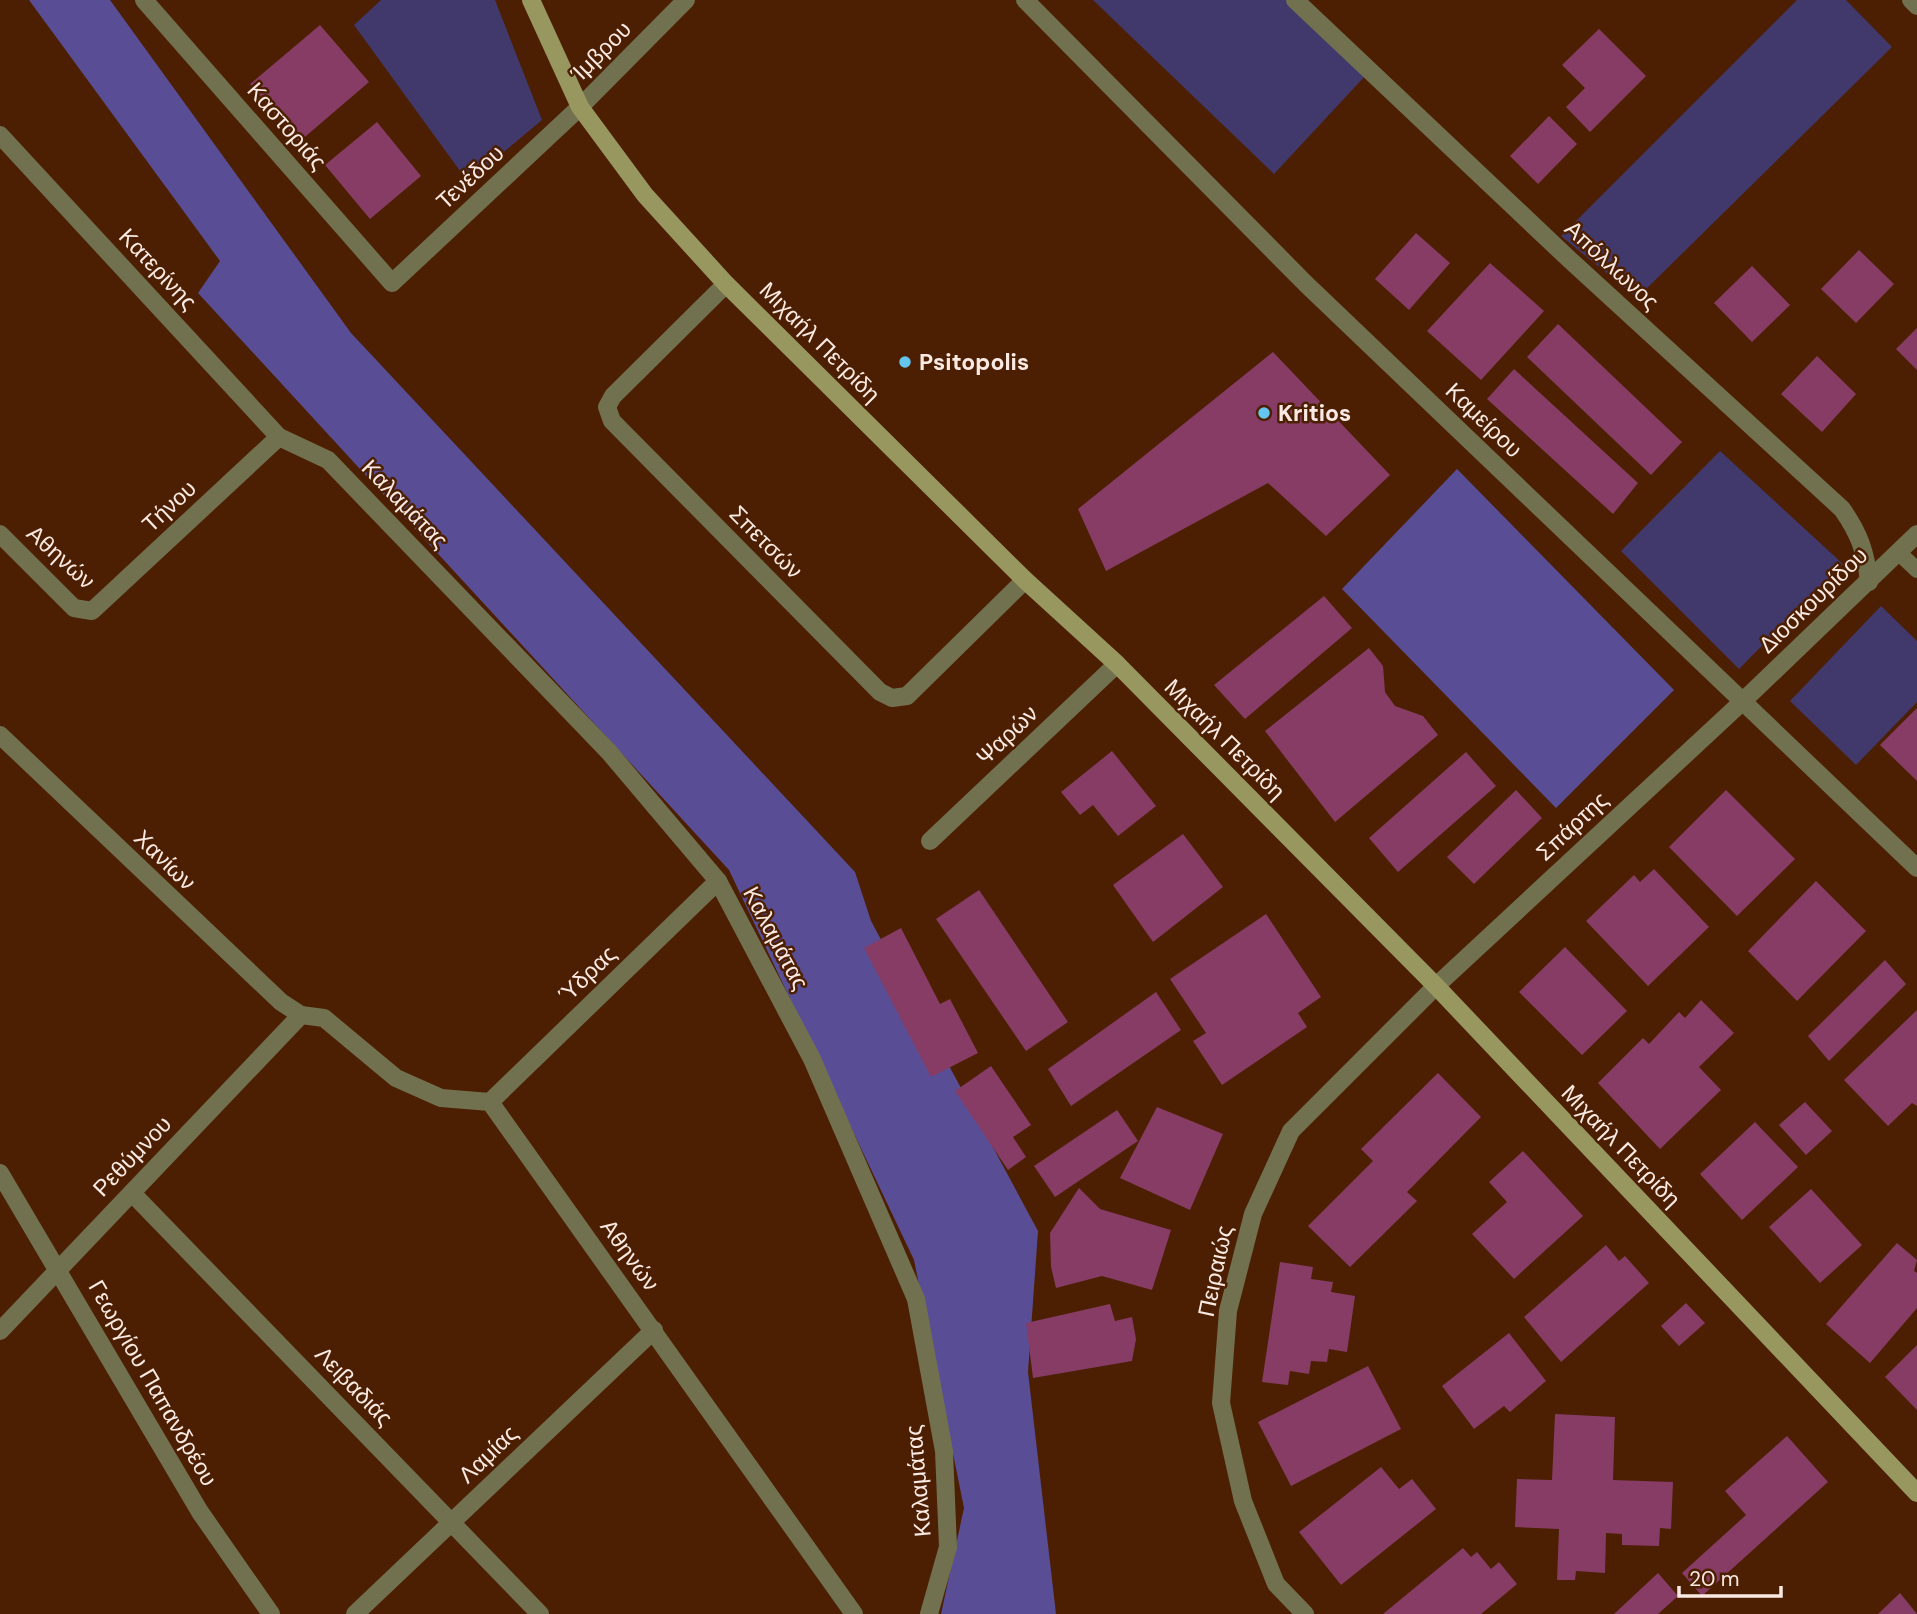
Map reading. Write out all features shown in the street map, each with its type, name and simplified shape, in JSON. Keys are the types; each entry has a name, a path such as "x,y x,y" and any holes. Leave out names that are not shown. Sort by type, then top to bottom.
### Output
{"main road":[{"name":"Μιχαήλ Πετρίδη","path":"531,0 580,107 645,195 726,284 1025,580 1116,664 1436,986 1917,1493"}],"street":[{"name":"Καστοριάς","path":"144,0 392,283"},
{"name":"Ίμβρου","path":"580,107 686,0"},
{"name":"Καμείρου","path":"1025,0 1316,294 1917,867"},
{"name":"Απόλλωνος","path":"1294,0 1570,260 1842,509 1858,532 1867,557 1869,582"},
{"path":"1911,0 1917,6"},
{"name":"Τενέδου","path":"392,283 580,107"},
{"name":"Κατερίνης","path":"0,135 279,437"},
{"name":"Σπετσών","path":"726,284 612,396 607,407 612,421 880,692 892,698 907,696 1025,580"},
{"name":"Τήνου","path":"92,611 279,437"},
{"name":"Καλαμάτας","path":"279,437 328,460 609,752 718,881 812,1059 916,1298 945,1465 948,1547 929,1614"},
{"name":"Αθηνών","path":"0,534 74,608 92,611"},
{"name":"Διοσκουρίδου","path":"1742,702 1917,534"},
{"name":"Ψαρών","path":"930,841 1116,664"},
{"name":"Σπάρτης","path":"1436,986 1742,702"},
{"name":"Χανίων","path":"0,735 265,990 300,1015"},
{"name":"Ύδρας","path":"490,1102 718,881"},
{"name":"Πειραιώς","path":"1305,1614 1276,1584 1243,1501 1221,1403 1228,1311 1253,1214 1291,1131 1436,986"},
{"path":"300,1015 324,1018 396,1078 441,1098 490,1102"},
{"name":"Ρεθύμνου","path":"0,1331 300,1015"},
{"name":"Αθηνών","path":"490,1102 854,1614"},
{"name":"Γεωργίου Παπανδρέου","path":"0,1173 200,1512 271,1614"},
{"name":"Λειβαδιάς","path":"132,1193 540,1614"},
{"name":"Λαμίας","path":"355,1614 654,1330"}],"lane":[{"path":"1898,552 1917,570"}],"shaded area":[{"path":"29,0 110,0 351,333 855,872 871,921 1038,1231 1028,1372 1056,1614 941,1614 964,1508 914,1260 729,870 198,293 220,261"},
{"path":"381,0 495,0 542,120 468,182 354,25"},
{"path":"1093,0 1289,0 1366,75 1274,174"},
{"path":"1797,0 1846,0 1892,47 1637,298 1561,236"},
{"path":"1720,451 1843,564 1739,669 1621,551"},
{"path":"1457,469 1674,690 1556,808 1342,589"},
{"path":"1881,606 1917,641 1917,702 1856,765 1790,701"}],"building":[{"path":"320,25 369,82 299,142 250,84"},
{"path":"1599,29 1646,76 1590,132 1566,107 1585,88 1562,65"},
{"path":"1549,116 1577,144 1538,184 1510,156"},
{"path":"377,122 421,176 370,219 325,165"},
{"path":"1416,233 1450,263 1409,310 1375,279"},
{"path":"1859,250 1894,284 1856,323 1821,289"},
{"path":"1490,263 1544,311 1481,380 1427,331"},
{"path":"1752,266 1790,305 1752,342 1714,303"},
{"path":"1558,324 1682,442 1651,475 1527,357"},
{"path":"1917,328 1917,370 1896,349"},
{"name":"Kritios","path":"1273,352 1390,475 1326,536 1268,483 1106,571 1078,509"},
{"path":"1817,356 1856,394 1822,432 1781,394"},
{"path":"1514,369 1638,483 1613,514 1487,399"},
{"path":"1324,596 1352,628 1245,719 1214,685"},
{"path":"1369,648 1383,666 1385,692 1395,706 1423,716 1438,735 1335,822 1265,731"},
{"path":"1917,708 1917,781 1880,745"},
{"path":"1112,751 1156,806 1118,836 1093,805 1080,815 1061,792"},
{"path":"1466,752 1496,786 1398,872 1369,838"},
{"path":"1516,790 1542,818 1474,884 1447,857"},
{"path":"1726,790 1795,859 1737,916 1669,847"},
{"path":"1183,834 1223,887 1153,942 1113,885"},
{"path":"1654,869 1709,927 1648,986 1586,921 1634,875 1640,882"},
{"path":"1816,881 1866,931 1797,1001 1748,951"},
{"path":"979,890 1068,1022 1026,1051 936,919"},
{"path":"1266,914 1321,997 1298,1013 1307,1027 1222,1085 1193,1041 1206,1033 1170,979"},
{"path":"901,928 940,1004 950,999 978,1053 931,1077 864,948"},
{"path":"1565,947 1627,1011 1582,1055 1519,992"},
{"path":"1885,960 1906,984 1829,1061 1808,1036"},
{"path":"1156,992 1181,1030 1071,1106 1048,1069"},
{"path":"1701,1000 1734,1033 1699,1067 1721,1090 1660,1149 1598,1083 1643,1038 1649,1044 1679,1012 1685,1018"},
{"path":"1917,1010 1917,1106 1912,1103 1888,1126 1844,1080"},
{"path":"991,1066 1031,1125 1013,1137 1026,1157 1008,1170 955,1091"},
{"path":"1438,1073 1481,1117 1407,1192 1417,1201 1350,1267 1308,1226 1373,1161 1361,1149"},
{"path":"1805,1102 1832,1131 1806,1155 1779,1125"},
{"path":"1157,1107 1223,1134 1190,1210 1120,1178"},
{"path":"1117,1110 1138,1141 1055,1197 1034,1166"},
{"path":"1755,1122 1798,1167 1742,1220 1700,1174"},
{"path":"1523,1151 1583,1216 1514,1279 1472,1234 1507,1202 1489,1182"},
{"path":"1079,1188 1100,1209 1171,1230 1152,1290 1102,1276 1056,1288 1051,1267 1050,1233"},
{"path":"1811,1189 1862,1245 1820,1283 1769,1227"},
{"path":"1897,1243 1917,1260 1914,1271 1917,1273 1917,1308 1870,1363 1826,1324"},
{"path":"1606,1245 1619,1261 1625,1256 1649,1283 1561,1362 1524,1317"},
{"path":"1280,1262 1313,1267 1311,1279 1333,1282 1331,1292 1355,1296 1347,1352 1329,1349 1327,1362 1311,1361 1309,1374 1290,1371 1288,1385 1262,1382"},
{"path":"1686,1303 1705,1323 1679,1346 1661,1326"},
{"path":"1110,1304 1115,1321 1132,1317 1136,1339 1132,1361 1033,1378 1026,1323"},
{"path":"1509,1333 1546,1381 1510,1412 1504,1406 1474,1429 1442,1386"},
{"path":"1917,1345 1917,1410 1885,1377"},
{"path":"1368,1366 1401,1429 1291,1486 1258,1422"},
{"path":"1555,1414 1615,1417 1613,1480 1673,1482 1671,1529 1660,1528 1659,1546 1622,1545 1622,1534 1606,1533 1605,1573 1576,1571 1575,1580 1557,1580 1559,1529 1515,1527 1517,1479 1552,1480"},
{"path":"1787,1436 1828,1482 1702,1596 1682,1573 1746,1515 1725,1491"},
{"path":"1381,1467 1399,1489 1412,1479 1436,1509 1341,1585 1299,1532"},
{"path":"1463,1548 1471,1557 1477,1552 1491,1569 1499,1562 1517,1584 1481,1614 1383,1614"},
{"path":"1658,1573 1678,1596 1658,1614 1614,1614"},
{"path":"1900,1593 1917,1614 1878,1614"}],"place":[{"name":"Psitopolis","path":"905,362"},
{"name":"Kritios","path":"1264,413"}]}
